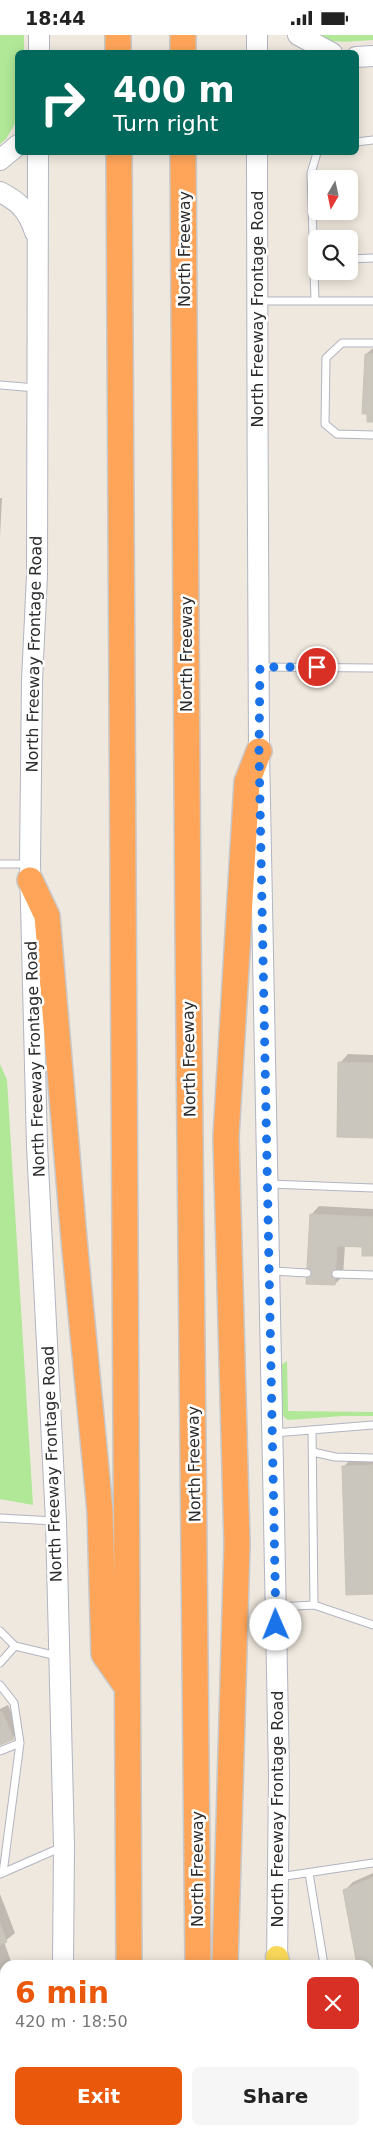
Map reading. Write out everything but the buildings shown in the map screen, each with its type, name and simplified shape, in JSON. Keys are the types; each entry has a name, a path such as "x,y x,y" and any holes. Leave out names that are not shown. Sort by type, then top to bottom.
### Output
{"highway":[{"path":"118,35 118,50"},
{"path":"182,35 183,50"},
{"path":"119,155 129,1960"},
{"name":"North Freeway","path":"183,155 198,1960"},
{"path":"225,1960 237,1544 226,1137 247,782 259,751"},
{"path":"30,872 48,916 73,1229 100,1511 104,1654 127,1687"}],"main road":[{"path":"39,35 39,50"},
{"path":"257,35 257,50"},
{"path":"298,35 326,50"},
{"path":"359,57 373,55"},
{"path":"0,160 15,148"},
{"name":"North Freeway Frontage Road","path":"38,155 37,575 32,681 30,872 37,1146 56,1521 64,1846 63,1960"},
{"name":"North Freeway Frontage Road","path":"257,155 259,751 279,1775 278,1960"},
{"path":"0,192 13,198 29,215 38,241"}],"lane":[{"path":"359,142 373,140"},
{"path":"314,230 311,173 316,155"},
{"path":"358,259 373,258"},
{"path":"315,280 315,301"},
{"path":"256,301 373,301"},
{"path":"373,343 342,343 326,358 325,424 337,434 373,435"},
{"path":"0,385 37,388"},
{"path":"260,667 373,668"},
{"path":"0,864 30,872"},
{"path":"267,1184 373,1188"},
{"path":"269,1271 307,1273"},
{"path":"336,1274 373,1275"},
{"path":"272,1433 373,1425"},
{"path":"312,1430 314,1605"},
{"path":"312,1452 335,1457 373,1458"},
{"path":"0,1518 56,1521"},
{"path":"276,1607 314,1605 373,1625"},
{"path":"0,1631 15,1645 60,1657"},
{"path":"0,1663 15,1645"},
{"path":"0,1685 14,1703 20,1743 2,1873"},
{"path":"0,1751 20,1743"},
{"path":"2,1873 64,1846"},
{"path":"278,1877 373,1863"},
{"path":"309,1873 323,1960"}],"green space":[{"path":"0,35 24,35 24,50 15,50 15,123 6,139 0,144"},
{"path":"312,35 373,35 373,40 334,41"},
{"path":"0,1064 7,1080 33,1505 0,1499"},
{"path":"287,1361 288,1411 373,1412 373,1416 288,1420 279,1410 277,1403 278,1367"}],"route":[{"path":"276,1625 259,751 260,667 317,667"}]}
